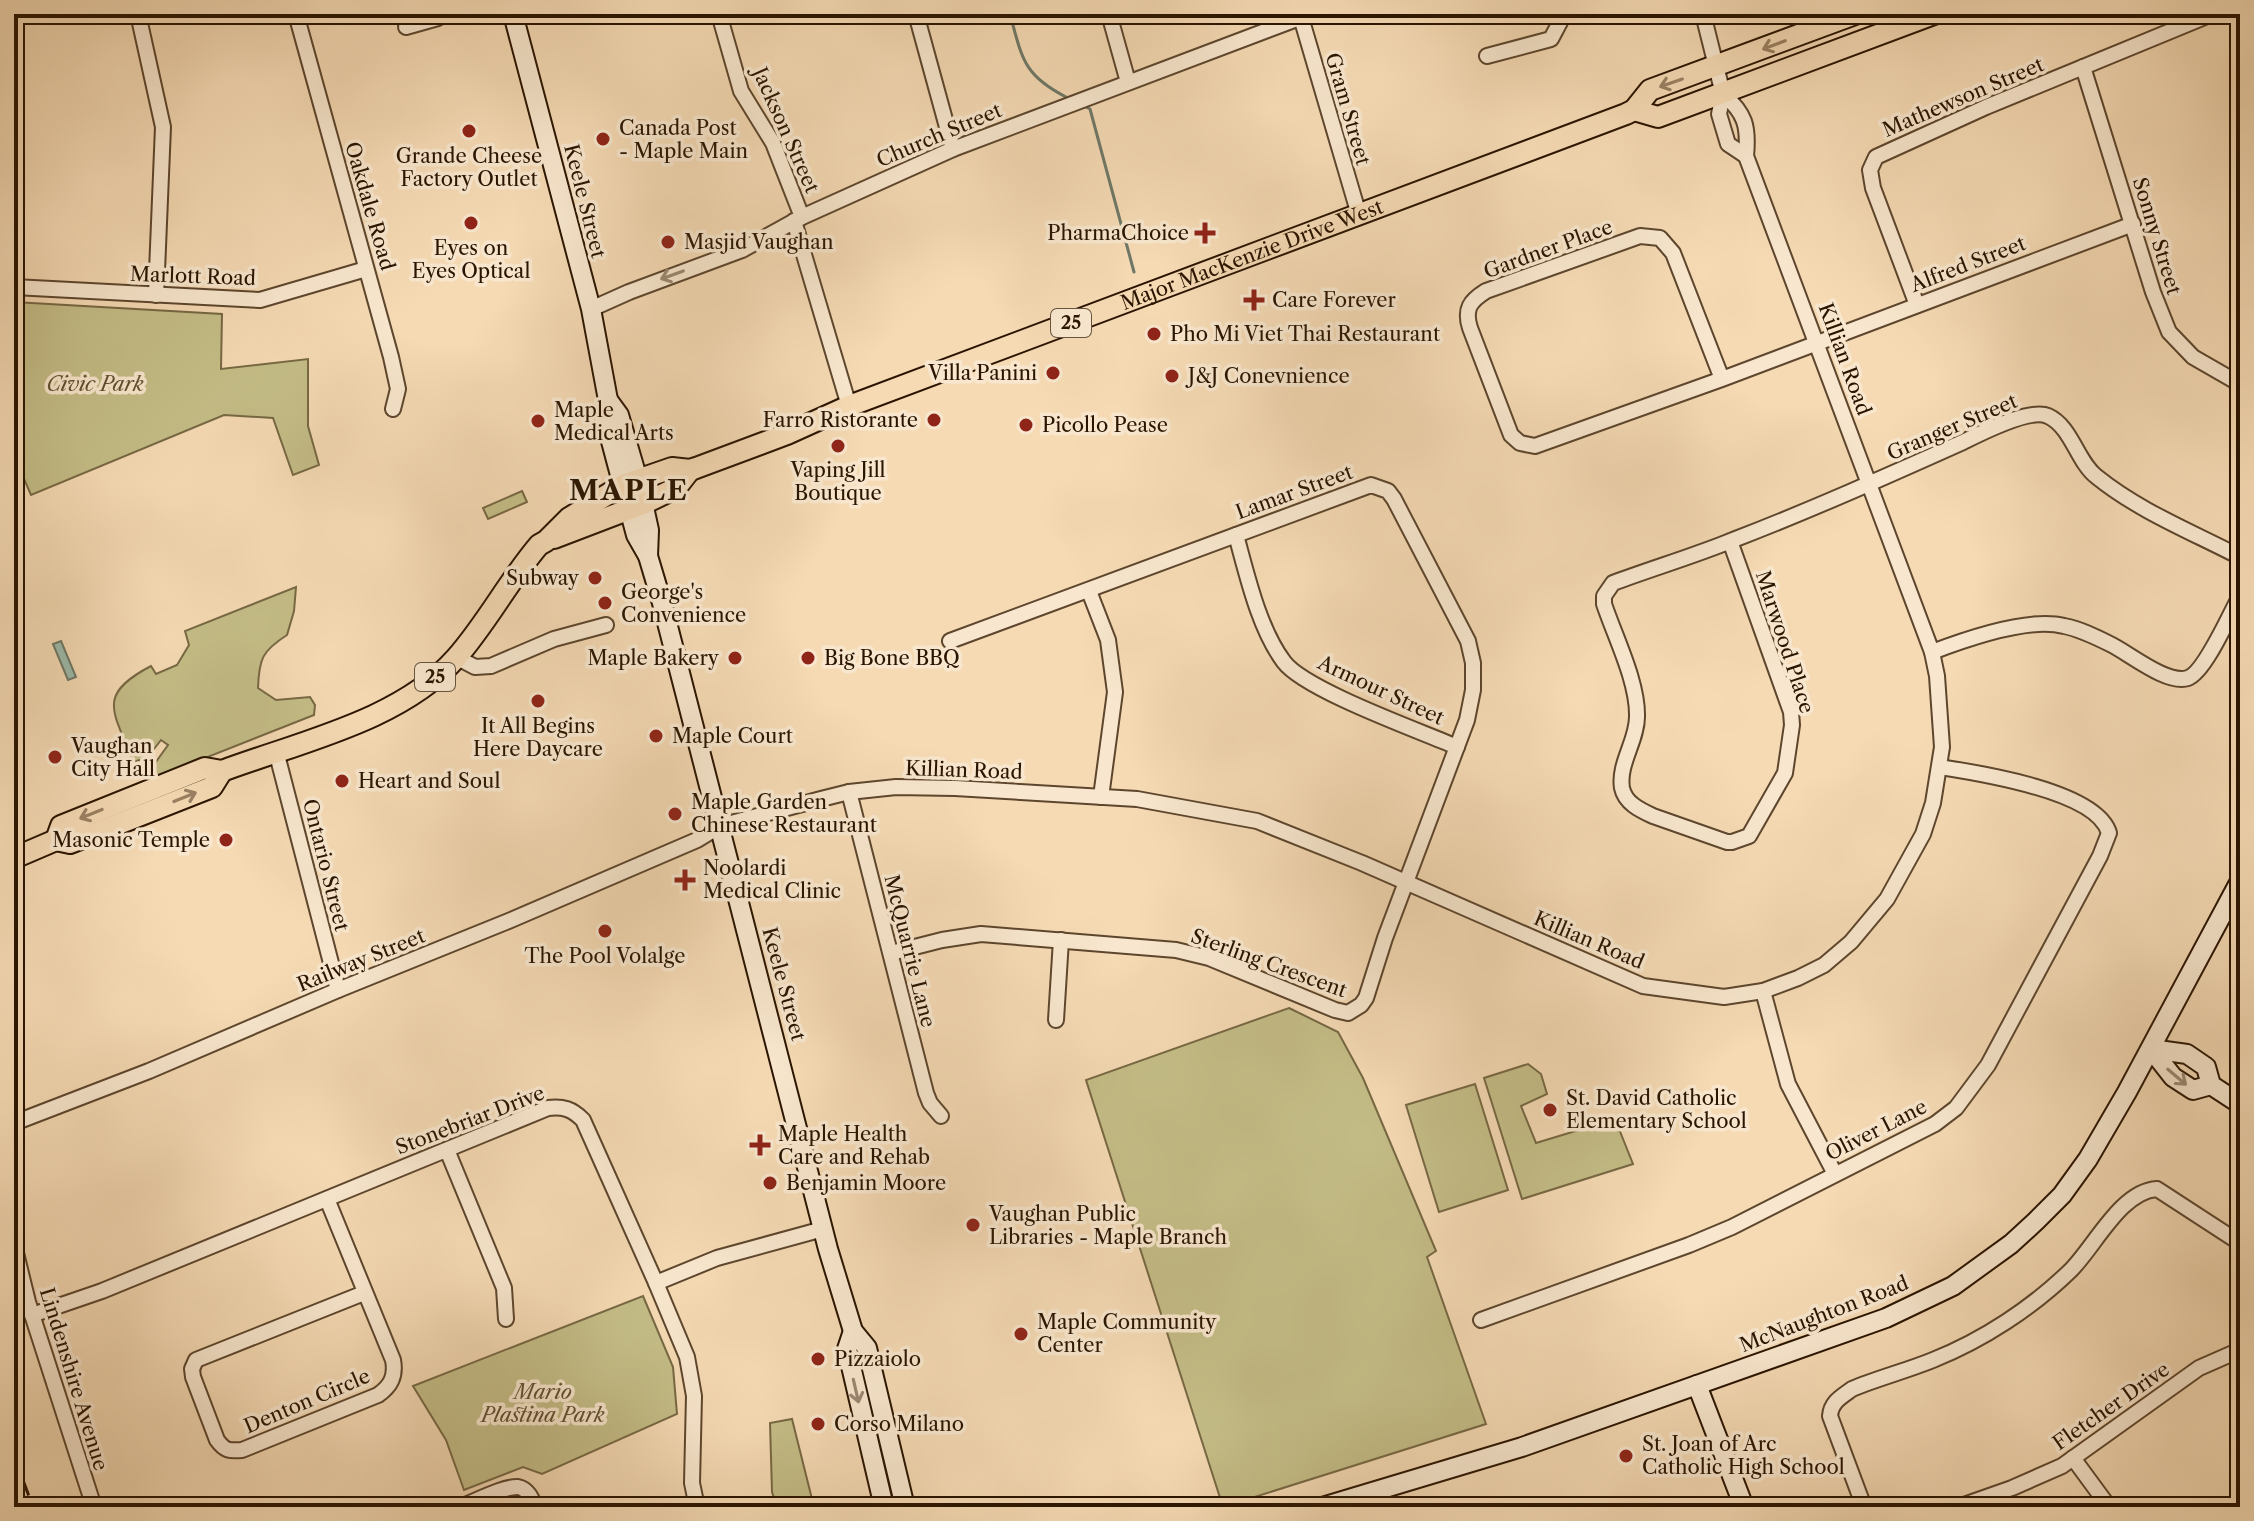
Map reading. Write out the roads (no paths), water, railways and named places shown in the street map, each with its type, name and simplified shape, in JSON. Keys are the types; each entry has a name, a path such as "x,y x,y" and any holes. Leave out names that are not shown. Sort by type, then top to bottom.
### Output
{"main road":[{"name":"Keele Street","path":"513,14 591,309 608,400 605,419 630,482 636,506 636,535 648,556 823,1229 853,1331 867,1348 905,1507"},
{"name":"Major MacKenzie Drive West","path":"546,541 569,518 630,482 672,468 690,470 787,434 849,406 1634,110 1650,90 1855,14"},
{"name":"Major MacKenzie Drive West","path":"1634,110 1658,117 1934,14"},
{"name":"Major MacKenzie Drive West","path":"14,858 56,840 61,826 135,794 205,768 222,771 371,717 402,702 456,657 539,545 676,488 690,470"},
{"name":"McNaughton Road","path":"1322,1507 1522,1447 1886,1318 1953,1286 2011,1244 2062,1195 2088,1159 2151,1049 2240,881"},
{"path":"2151,1049 2173,1077 2193,1090 2211,1085"},
{"path":"2151,1049 2187,1054 2206,1067 2211,1085 2240,1104"},
{"name":"Keele Street","path":"853,1331 847,1349 884,1507"},
{"path":"1697,1385 1744,1507"}],"street":[{"path":"138,14 163,127 156,295"},
{"name":"Oakdale Road","path":"296,14 398,389 393,409"},
{"path":"406,27 438,18 437,14"},
{"name":"Jackson Street","path":"719,14 741,91 773,143 798,219 849,406"},
{"path":"916,14 953,149"},
{"path":"1109,14 1128,82"},
{"path":"1487,56 1551,39 1560,22 1560,14"},
{"path":"1703,14 1723,94"},
{"name":"Mathewson Street","path":"1917,305 1873,188 1870,170 1876,157 2212,14"},
{"name":"Church Street","path":"591,309 742,250 798,219 953,149 1304,15"},
{"name":"Gram Street","path":"1304,15 1359,215"},
{"name":"Sonny Street","path":"2083,67 2153,292 2169,332 2193,357 2240,384"},
{"name":"Killian Road","path":"720,826 849,792 927,787 1137,799 1257,821 1643,986 1724,997 1763,991 1824,965 1870,923 1905,869 1923,834 1940,767 1943,730 1932,652 1746,156 1748,136 1739,108 1723,94 1719,114 1728,144 1746,156"},
{"path":"14,148 14,206"},
{"name":"Alfred Street","path":"1818,343 2133,224"},
{"name":"Gardner Place","path":"1722,379 1673,253 1660,238 1640,236 1486,291 1471,301 1467,309 1470,328 1511,435 1520,443 1535,446 1722,379 1818,343"},
{"name":"Marlott Road","path":"14,287 260,300 366,269"},
{"name":"Granger Street","path":"1870,484 1970,438 2038,413 2060,425 2098,479 2133,502 2240,557"},
{"name":"Marwood Place","path":"1730,541 1791,712 1792,725 1785,773 1749,836 1732,842 1653,816 1640,810 1624,796 1621,779 1637,717 1634,692 1604,596 1613,583 1730,541 1870,484"},
{"name":"Lamar Street","path":"950,641 1359,488 1371,485 1388,491 1403,513 1468,641 1473,663 1473,690 1467,720 1405,884"},
{"name":"Armour Street","path":"1236,535 1264,623 1285,664 1328,691 1457,747"},
{"path":"1089,591 1108,640 1115,692 1101,797"},
{"path":"1932,652 2019,626 2034,623 2062,625 2109,644 2169,677 2186,679 2199,671 2240,596"},
{"path":"456,657 475,667 491,666 554,639 606,625"},
{"name":"Ontario Street","path":"276,751 338,990"},
{"name":"Oliver Lane","path":"1481,1320 1732,1227 1935,1124 1956,1108 1988,1065 2100,856 2109,833 2101,819 2057,794 2000,777 1940,767"},
{"name":"McQuarrie Lane","path":"849,792 926,1093 941,1116"},
{"name":"Railway Street","path":"14,1123 149,1071 511,920 697,840 720,826"},
{"name":"Sterling Crescent","path":"891,953 981,934 1176,950 1209,958 1348,1013 1366,998 1405,884"},
{"path":"1056,1020 1061,940"},
{"path":"1763,991 1788,1084 1835,1174"},
{"name":"Stonebriar Drive","path":"32,1315 102,1291 548,1108 560,1107 573,1111 588,1132 687,1357 694,1396 692,1483 697,1507"},
{"path":"447,1150 504,1288 506,1319"},
{"path":"1864,1507 1830,1416 1831,1407 1852,1389 1960,1348 2019,1313 2070,1271 2122,1208 2139,1193 2157,1189 2240,1243"},
{"name":"Denton Circle","path":"327,1199 393,1360 395,1370 390,1387 378,1395 242,1450 228,1451 223,1448 217,1440 193,1377 196,1360 364,1293"},
{"name":"Lindenshire Avenue","path":"15,1214 16,1253 32,1315 94,1507"},
{"path":"656,1283 717,1258 823,1229"},
{"name":"Fletcher Drive","path":"1958,1507 2032,1480 2073,1458 2189,1375 2240,1350"},
{"path":"2073,1458 2109,1507"},
{"path":"460,1507 518,1487 528,1492 535,1507"}],"waterway":[{"path":"1010,14 1026,64 1041,81 1066,97"},
{"path":"1086,107 1090,109 1134,272"}],"railway":[{"path":"14,1456 33,1507"}],"place":[{"name":"Grande Cheese Factory Outlet","path":"469,131"},
{"name":"Canada Post - Maple Main","path":"603,139"},
{"name":"Eyes on Eyes Optical","path":"471,223"},
{"name":"PharmaChoice","path":"1205,233"},
{"name":"Masjid Vaughan","path":"668,242"},
{"name":"Care Forever","path":"1254,300"},
{"name":"Pho Mi Viet Thai Restaurant","path":"1154,334"},
{"name":"Villa Panini","path":"1053,373"},
{"name":"J&J Conevnience","path":"1172,376"},
{"name":"Farro Ristorante","path":"934,420"},
{"name":"Maple Medical Arts","path":"538,421"},
{"name":"Picollo Pease","path":"1026,425"},
{"name":"Vaping Jill Boutique","path":"838,446"},
{"name":"Subway","path":"595,578"},
{"name":"George's Convenience","path":"605,603"},
{"name":"Maple Bakery","path":"735,658"},
{"name":"Big Bone BBQ","path":"808,658"},
{"name":"It All Begins Here Daycare","path":"538,701"},
{"name":"Maple Court","path":"656,736"},
{"name":"Vaughan City Hall","path":"55,757"},
{"name":"Heart and Soul","path":"342,781"},
{"name":"Maple Garden Chinese Restaurant","path":"675,814"},
{"name":"Masonic Temple","path":"226,840"},
{"name":"Noolardi Medical Clinic","path":"685,880"},
{"name":"The Pool Volalge","path":"605,931"},
{"name":"St. David Catholic Elementary School","path":"1550,1110"},
{"name":"Maple Health Care and Rehab","path":"760,1145"},
{"name":"Benjamin Moore","path":"770,1183"},
{"name":"Vaughan Public Libraries - Maple Branch","path":"973,1225"},
{"name":"Maple Community Center","path":"1021,1334"},
{"name":"Pizzaiolo","path":"818,1359"},
{"name":"Corso Milano","path":"818,1424"},
{"name":"St. Joan of Arc Catholic High School","path":"1626,1456"}],"district":[{"name":"MAPLE","path":"629,490"}],"park label":[{"name":"Civic Park","path":"95,384"},
{"name":"Mario Plastina Park","path":"543,1404"}]}
